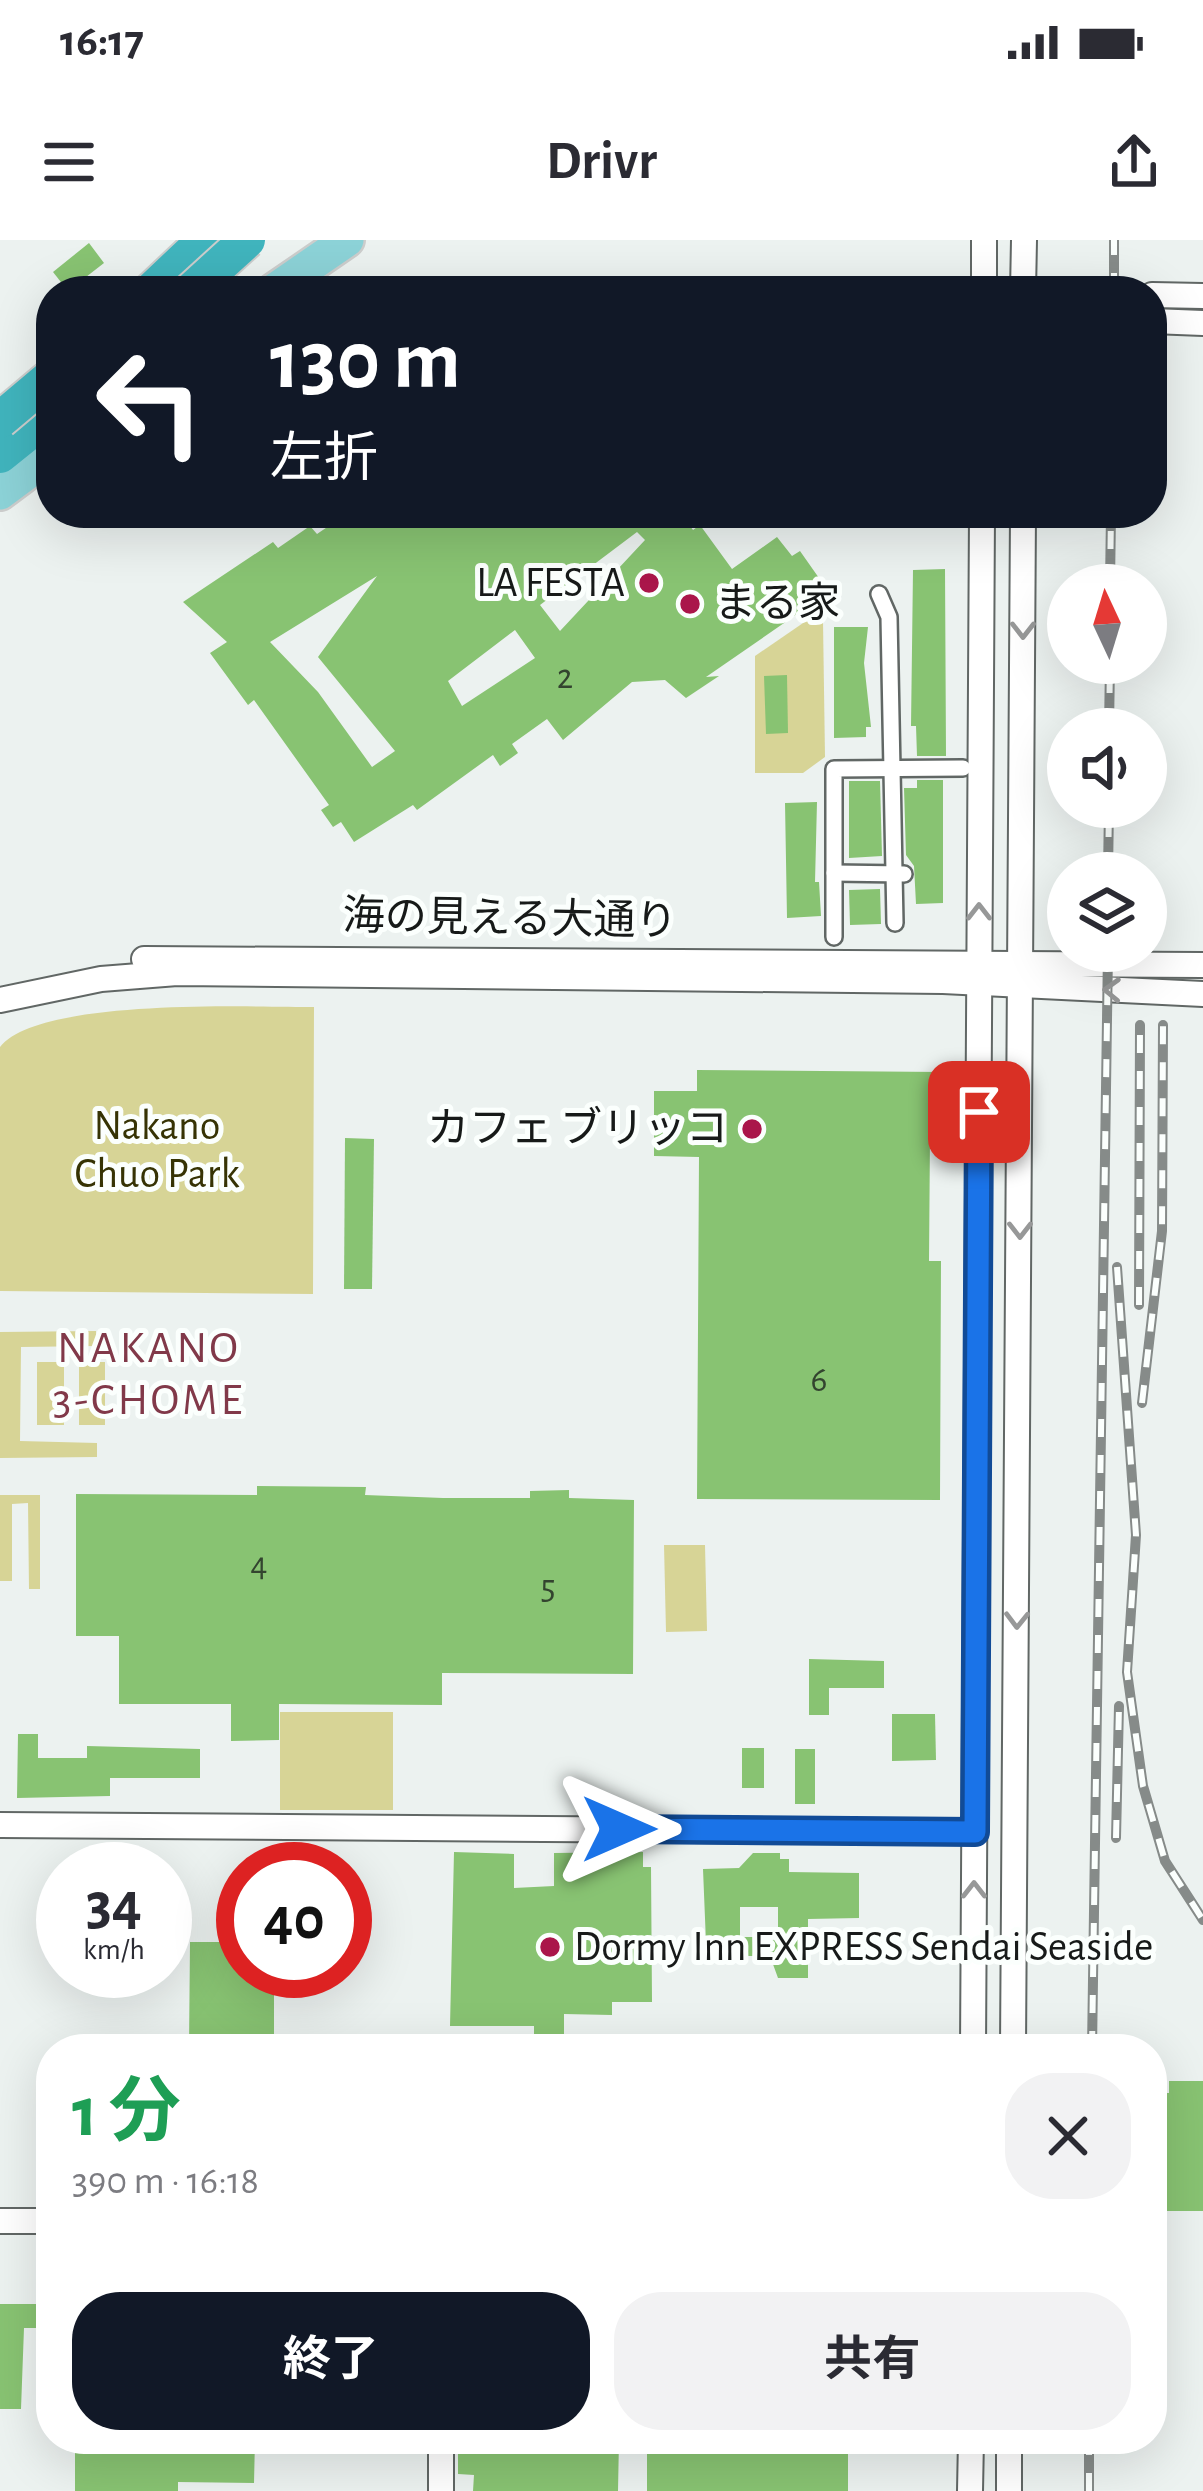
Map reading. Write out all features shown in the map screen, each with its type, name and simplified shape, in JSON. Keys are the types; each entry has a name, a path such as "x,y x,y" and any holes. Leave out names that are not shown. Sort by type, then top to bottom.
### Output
{"highway":[{"path":"167,276 206,240"},
{"path":"208,276 249,240"},
{"path":"0,418 36,390"},
{"path":"0,455 36,426"}],"main road":[{"path":"200,276 249,240"},
{"path":"295,276 347,240"},
{"path":"0,493 36,466"}],"street":[{"path":"984,240 984,276"},
{"path":"1023,276 1024,240"},
{"path":"1167,295 1203,296"},
{"path":"1167,322 1203,323"},
{"path":"973,2034 982,528"},
{"path":"1012,2034 1023,528"},
{"path":"879,594 890,617 898,874 895,923"},
{"path":"834,937 834,769 963,768"},
{"path":"834,873 898,874"},
{"name":"海の見える大通り","path":"0,982 100,963 182,956 979,973 1022,961 1203,965"},
{"path":"0,1000 101,979 177,973 979,973 1021,987 1203,994"},
{"path":"0,1825 975,1832"},
{"path":"0,2221 36,2222"},
{"path":"441,2454 441,2491"},
{"path":"970,2454 970,2491"},
{"path":"1009,2454 1009,2491"}],"green space":[{"path":"806,621 823,621 825,757 803,773 755,773 755,656"},
{"name":"Nakano Chuo Park","path":"314,1007 313,1294 0,1291 0,1047 22,1031 99,1013"},
{"path":"96,1331 96,1346 21,1347 20,1441 97,1443 97,1457 0,1458 0,1332"},
{"path":"37,1362 64,1362 64,1425 37,1425"},
{"path":"79,1362 105,1362 105,1425 79,1425"},
{"path":"0,1495 40,1495 40,1589 29,1589 28,1503 12,1504 12,1581 0,1581"},
{"path":"664,1545 705,1545 707,1631 666,1632"},
{"path":"280,1712 393,1712 393,1810 280,1810"}],"building":[{"path":"89,243 104,263 87,276 56,276 53,272"},
{"path":"312,528 317,534 326,528 702,528 732,569 777,537 792,556 800,551 826,588 810,599 813,603 706,677 719,676 686,698 665,680 632,682 563,740 547,719 512,744 518,753 500,766 493,755 417,810 413,805 354,842 341,822 333,827 321,810 329,805 254,700 248,705 210,653 227,642 183,602 273,542 278,548","holes":["637,532 645,540 560,631 540,605","377,576 318,657 395,751 372,767 318,692 270,642","515,630 535,658 462,706 448,681"]},
{"path":"945,569 946,756 917,756 916,726 911,726 913,570"},
{"path":"834,627 868,627 864,663 871,727 866,727 866,737 834,738"},
{"path":"787,675 788,733 766,734 764,676"},
{"path":"917,780 943,780 943,903 916,904 914,866 906,855 904,788 917,788"},
{"path":"849,781 880,781 882,856 849,858"},
{"path":"817,802 815,882 819,882 821,916 787,918 785,803"},
{"path":"880,889 881,924 850,925 849,890"},
{"path":"697,1070 942,1072 942,1134 930,1134 929,1261 941,1261 940,1500 697,1499 699,1157 654,1156 654,1091 697,1091"},
{"path":"345,1138 374,1139 372,1289 344,1289"},
{"path":"257,1486 366,1487 365,1495 443,1498 530,1498 530,1491 569,1490 569,1498 634,1500 633,1674 442,1673 442,1705 279,1704 279,1740 231,1741 231,1704 119,1704 119,1636 76,1636 76,1494 257,1495"},
{"path":"809,1659 884,1661 884,1688 829,1688 829,1715 809,1715"},
{"path":"892,1714 935,1714 936,1760 892,1761"},
{"path":"18,1734 38,1734 38,1758 87,1758 87,1746 200,1749 200,1778 110,1778 110,1796 17,1798"},
{"path":"742,1748 764,1748 764,1788 742,1788"},
{"path":"795,1749 815,1749 815,1804 795,1804"},
{"path":"454,1852 514,1854 514,1888 554,1886 554,1853 643,1852 643,1867 651,1867 652,2002 612,2002 612,2015 564,2014 564,2034 534,2034 534,2026 450,2026"},
{"path":"753,1853 780,1853 780,1859 789,1859 789,1872 859,1873 859,1918 808,1919 808,1978 778,1978 770,1956 731,1956 731,1943 706,1943 703,1869 739,1868","holes":["740,1907 778,1907 778,1937 740,1937"]},
{"path":"192,1942 216,1942 216,1998 274,1998 274,2034 189,2034"},
{"path":"1169,2081 1203,2081 1203,2211 1167,2211"},
{"path":"0,2304 36,2304 36,2328 24,2328 21,2409 0,2409"},
{"path":"75,2454 255,2454 254,2483 178,2482 178,2491 75,2491"},
{"path":"458,2454 619,2454 618,2491 473,2491 474,2475 458,2474"},
{"path":"647,2454 848,2454 848,2491 647,2491"}],"railway":[{"path":"1114,240 1114,276"},
{"path":"1110,564 1111,528"},
{"path":"1109,708 1110,684"},
{"path":"1108,852 1109,828"},
{"path":"1092,2034 1108,972"},
{"path":"1139,1305 1140,1025"},
{"path":"1142,1403 1162,1231 1163,1025"},
{"path":"1117,1267 1136,1535 1127,1672 1143,1786 1165,1861 1203,1920"},
{"path":"1116,1838 1119,1706"},
{"path":"1089,2454 1089,2491"}],"place":[{"name":"LA FESTA","path":"649,583"},
{"name":"まる家","path":"690,604"},
{"name":"カフェ ブリッコ","path":"752,1129"},
{"name":"Dormy Inn EXPRESS Sendai Seaside","path":"550,1947"}],"district":[{"name":"NAKANO 3-CHOME","path":"149,1374"}],"route":[{"path":"619,1829 975,1832 979,1112"}]}
